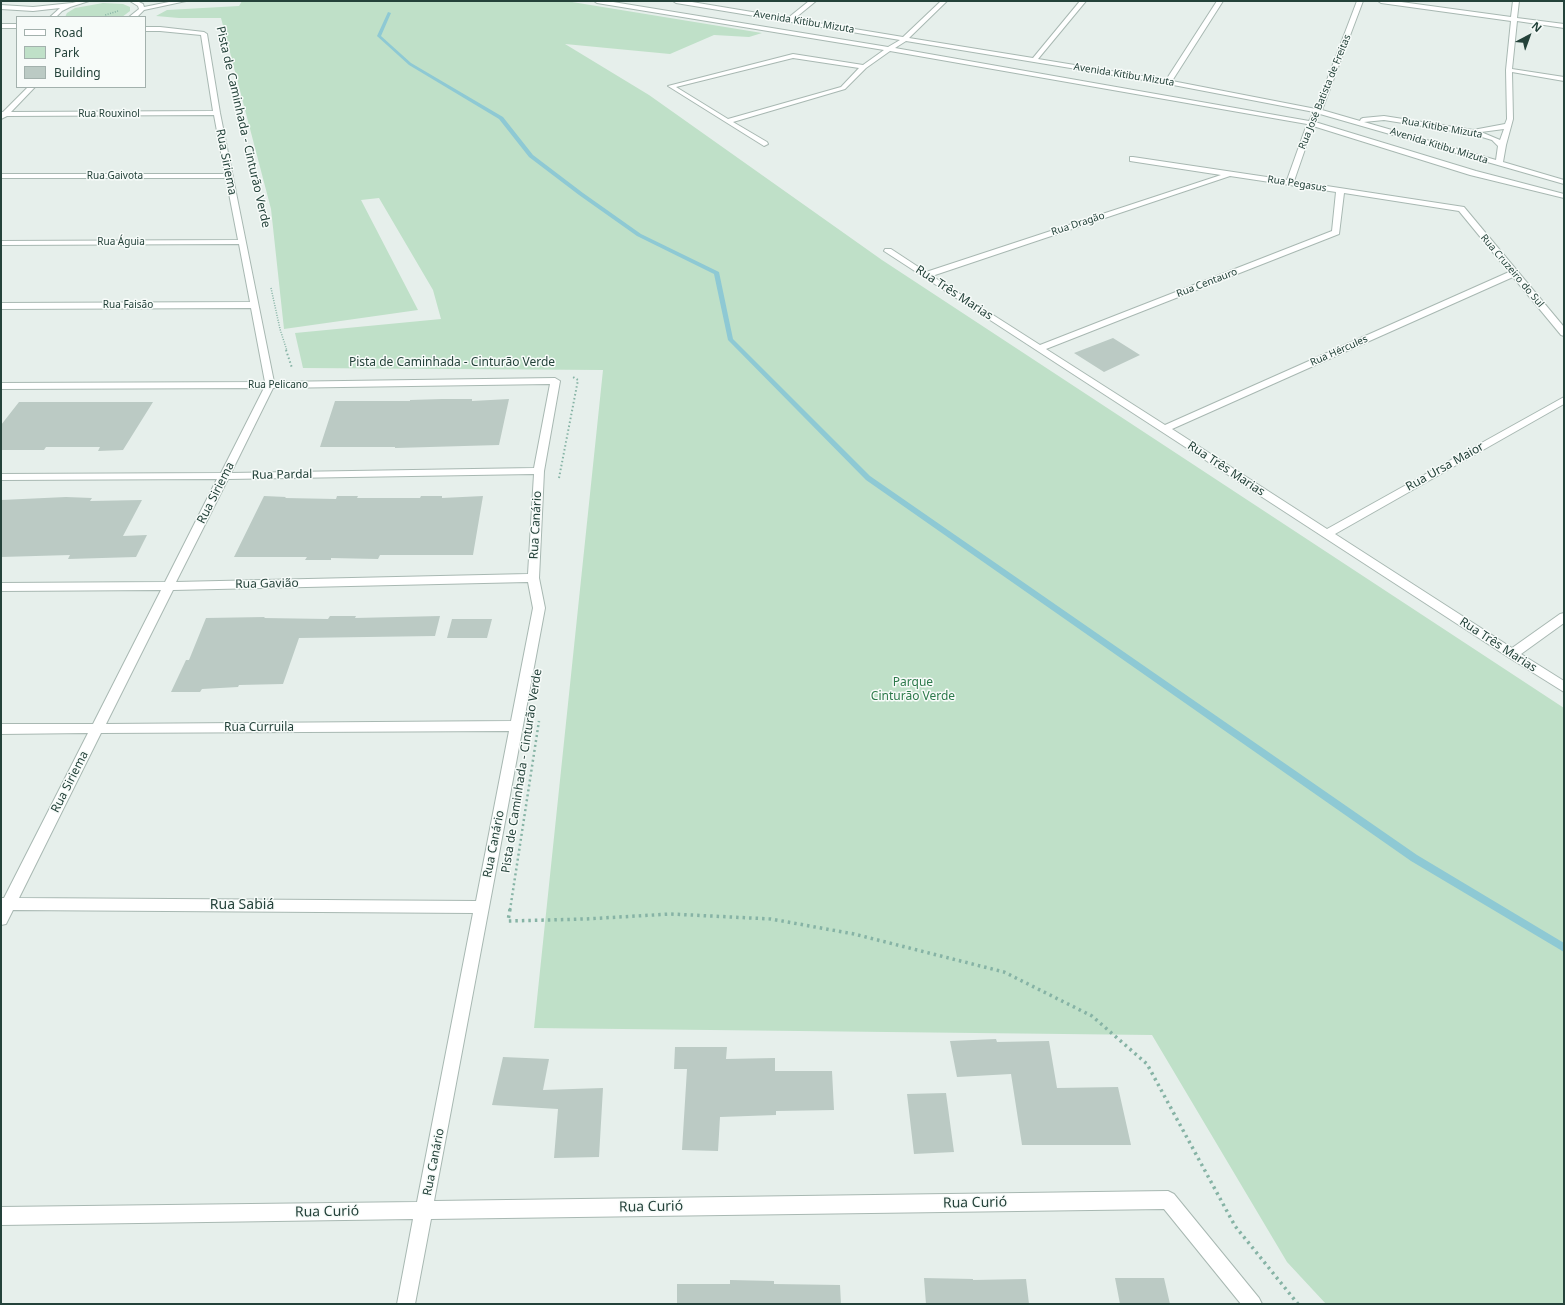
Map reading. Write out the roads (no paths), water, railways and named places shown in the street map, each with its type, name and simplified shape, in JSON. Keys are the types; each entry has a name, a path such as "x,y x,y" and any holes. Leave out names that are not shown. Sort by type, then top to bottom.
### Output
{"street":[{"path":"1,7 33,9 86,1"},
{"path":"133,1 141,5 142,9"},
{"path":"134,16 142,9 183,1"},
{"path":"597,1 889,49 1311,123 1473,173 1564,196"},
{"name":"Avenida Kitibu Mizuta","path":"676,1 1168,82 1318,110 1564,182"},
{"path":"790,19 813,1"},
{"path":"728,121 842,88 864,67 905,39 944,1"},
{"path":"1034,60 1084,1"},
{"path":"1168,82 1220,1"},
{"name":"Rua José Batista de Freitas","path":"1290,183 1311,123 1318,110 1360,1"},
{"path":"1381,1 1564,26"},
{"path":"1499,164 1502,145 1510,119 1508,70 1516,1"},
{"path":"54,16 60,10 72,4"},
{"path":"146,25 160,29"},
{"path":"1,26 16,26"},
{"path":"146,29 160,29"},
{"name":"Rua Siriema","path":"1,919 5,904 97,729 270,385 216,113 204,34 160,29"},
{"path":"764,144 671,86 793,56 864,67"},
{"path":"1508,70 1564,79"},
{"path":"2,115 31,88"},
{"name":"Rua Rouxinol","path":"2,115 216,113"},
{"name":"Rua Kitibe Mizuta","path":"1356,120 1384,118 1428,124 1473,132 1494,139 1502,145"},
{"path":"1473,132 1507,126"},
{"name":"Rua Pegasus","path":"1133,159 1461,209"},
{"name":"Rua Dragão","path":"926,275 1229,174"},
{"name":"Rua Gaivota","path":"1,176 229,176"},
{"name":"Rua Centauro","path":"1040,348 1336,232 1340,191"},
{"name":"Rua Cruzeiro do Sul","path":"1461,209 1564,333"},
{"name":"Rua Águia","path":"1,243 242,242"},
{"name":"Rua Três Marias","path":"888,251 1564,687"},
{"name":"Rua Hércules","path":"1164,429 1514,273"},
{"name":"Rua Faisão","path":"1,306 254,305"},
{"name":"Rua Pelicano","path":"1,386 555,382"},
{"name":"Rua Canário","path":"406,1304 539,608 533,578 539,471 555,382"},
{"name":"Rua Ursa Maior","path":"1326,534 1564,400"},
{"name":"Rua Pardal","path":"1,477 224,476 539,471"},
{"name":"Rua Gavião","path":"1,587 169,586 533,578"},
{"path":"1512,654 1564,617"},
{"name":"Rua Curruila","path":"1,729 516,726"},
{"name":"Rua Sabiá","path":"5,904 482,907"},
{"name":"Rua Curió","path":"1,1216 1168,1200 1253,1304"}],"waterway":[{"path":"389,13 379,36 410,64 501,118 531,156 639,235 717,273 730,339 868,478 1414,858 1564,948"}],"park label":[{"name":"Parque Cinturão Verde","path":"913,690"}]}
